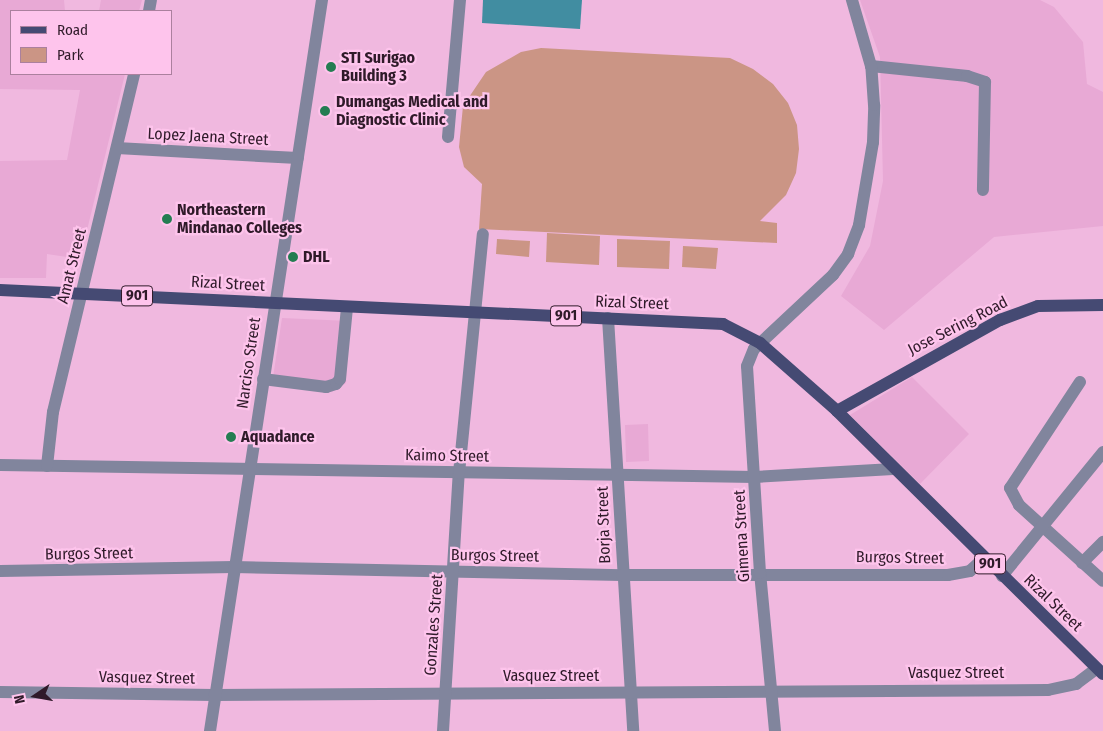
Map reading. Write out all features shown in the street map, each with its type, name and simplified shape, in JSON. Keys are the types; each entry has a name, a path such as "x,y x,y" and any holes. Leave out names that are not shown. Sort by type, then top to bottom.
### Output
{"main road":[{"name":"Rizal Street","path":"0,290 475,313 714,322 735,328 760,344 837,411 893,469 1100,671"},
{"name":"Jose Sering Road","path":"837,411 1000,320 1038,306 1103,305"}],"street":[{"name":"Narciso Street","path":"210,731 274,303 322,0"},
{"path":"448,137 460,0"},
{"name":"Gimena Street","path":"775,731 760,573 748,366 749,357 760,344 833,275 848,254 859,225 873,142 871,66 852,0"},
{"path":"871,66 967,76 985,82 983,190"},
{"name":"Amat Street","path":"47,466 53,412 134,75"},
{"name":"Lopez Jaena Street","path":"117,148 298,158"},
{"name":"Gonzales Street","path":"444,731 459,473 483,234"},
{"path":"263,379 326,387 336,384 340,380 346,307"},
{"name":"Borja Street","path":"608,318 622,575 633,731"},
{"path":"1080,382 1010,488 1019,504 1103,581"},
{"path":"1002,576 1103,452"},
{"name":"Kaimo Street","path":"0,465 755,477 893,469"},
{"path":"1082,563 1103,542"},
{"name":"Burgos Street","path":"0,572 234,567 622,575 760,573 948,575 970,571 984,558"},
{"name":"Vasquez Street","path":"0,692 214,695 630,693 772,689 1048,690 1076,684 1100,671"}],"shaded area":[{"path":"0,0 64,0 65,10 10,10 10,75 125,75 80,259 47,254 46,278 0,278 0,161 67,160 80,90 0,89"},
{"path":"101,0 142,0 139,10 99,10"},
{"path":"860,0 1040,0 1054,7 1083,42 1087,84 1103,92 1103,226 994,237 884,330 841,296 870,246 883,181 880,57"},
{"path":"282,318 349,321 346,383 332,392 272,384"},
{"path":"912,377 969,434 920,484 850,415"},
{"path":"648,424 649,461 626,462 625,425"}],"green space":[{"path":"541,48 730,58 753,69 773,84 788,103 797,125 799,149 796,173 786,195 760,221 777,223 777,243 479,229 482,184 464,167 459,147 463,106 486,72 521,52"},
{"path":"547,233 600,236 599,265 546,262"},
{"path":"497,239 530,241 529,257 496,254"},
{"path":"617,239 670,241 669,269 617,267"},
{"path":"683,246 718,248 716,269 682,267"}],"water":[{"path":"483,0 582,0 580,29 482,23"}],"place":[{"name":"STI Surigao Building 3","path":"331,67"},
{"name":"Dumangas Medical and Diagnostic Clinic","path":"325,111"},
{"name":"Northeastern Mindanao Colleges","path":"167,219"},
{"name":"DHL","path":"293,257"},
{"name":"Aquadance","path":"231,437"}]}
